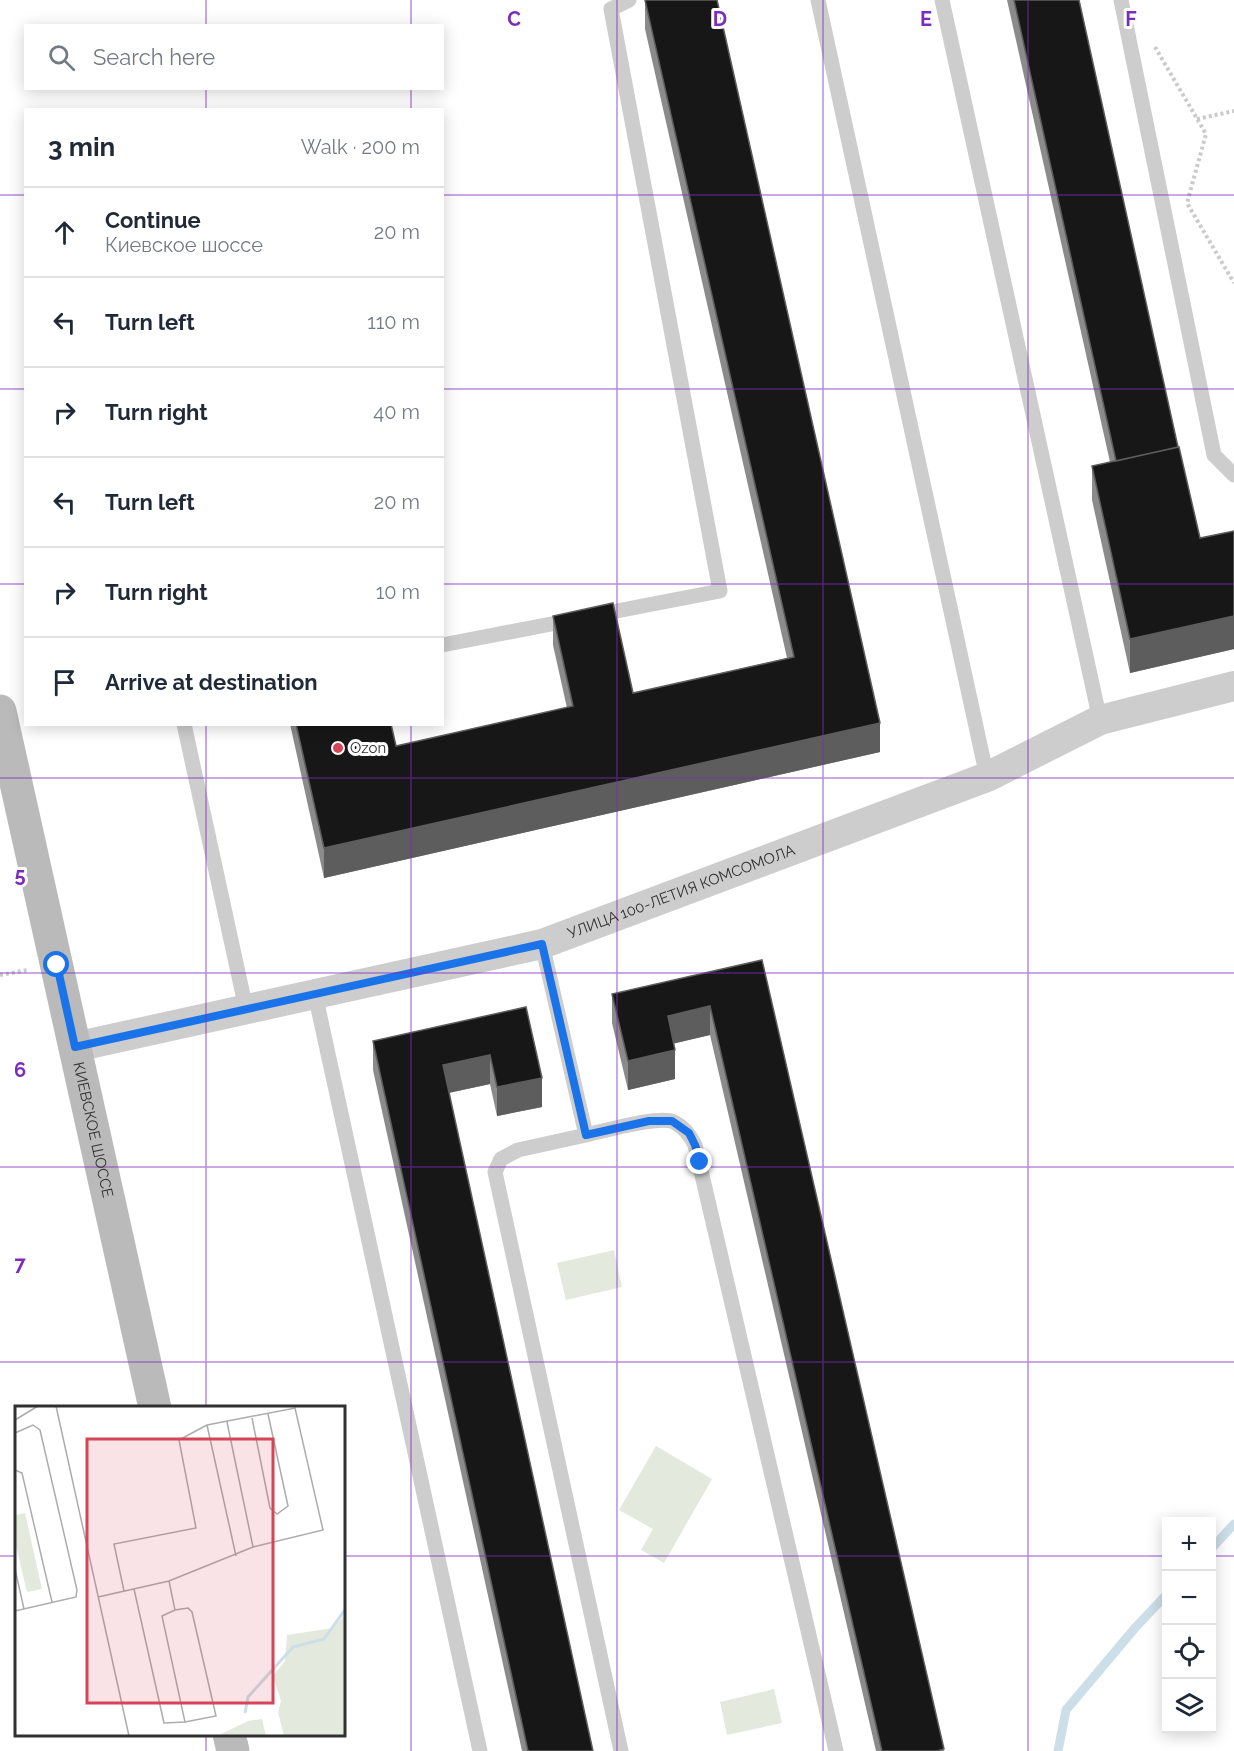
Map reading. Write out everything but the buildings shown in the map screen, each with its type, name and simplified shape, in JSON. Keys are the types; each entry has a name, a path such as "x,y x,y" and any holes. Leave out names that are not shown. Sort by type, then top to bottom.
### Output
{"main road":[{"name":"КИЕВСКОЕ ШОССЕ","path":"0,711 155,1406"},
{"path":"229,1736 233,1751"}],"street":[{"name":"УЛИЦА 100-ЛЕТИЯ КОМСОМОЛА","path":"75,1047 542,944 987,777 1100,720 1234,686"}],"lane":[{"path":"444,645 720,591 611,9 629,0"},
{"path":"818,0 987,777"},
{"path":"942,0 1100,720"},
{"path":"1121,0 1214,455 1234,475"},
{"path":"184,726 246,1009"},
{"path":"542,944 586,1135"},
{"path":"315,994 480,1751"},
{"path":"621,1751 495,1172 501,1159 518,1150 649,1121 672,1121 689,1133 695,1145 836,1751"}],"path":[{"path":"1150,40 1206,134 1187,202 1234,283"},
{"path":"1197,119 1234,111"},
{"path":"0,975 34,969"}],"shaded area":[{"path":"614,1250 622,1287 566,1300 557,1263"},
{"path":"656,1446 712,1479 664,1563 641,1550 653,1529 619,1510"},
{"path":"774,1689 782,1723 727,1735 720,1702"}],"waterway":[{"path":"1216,1544 1234,1524"},
{"path":"1058,1751 1066,1710 1162,1599"}],"place":[{"name":"Ozon","path":"338,748"}],"route":[{"path":"57,965 75,1047 542,944 586,1135 649,1121 672,1121 689,1133 700,1162"}]}
